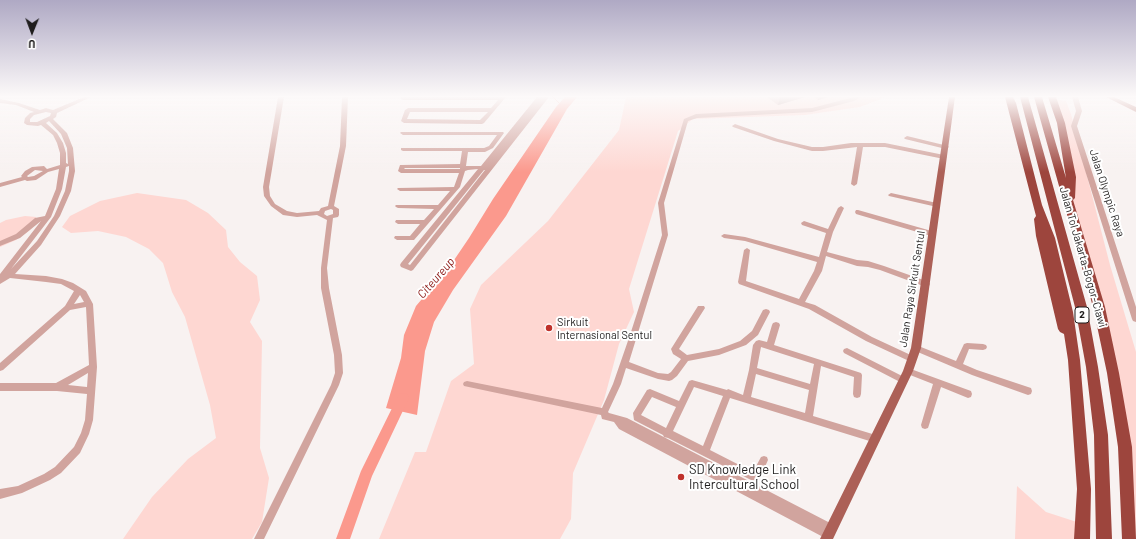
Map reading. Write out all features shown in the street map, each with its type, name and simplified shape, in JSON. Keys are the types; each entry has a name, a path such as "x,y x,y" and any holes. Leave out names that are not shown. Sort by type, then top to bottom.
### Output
{"highway":[{"path":"1017,122 1037,205 1050,238 1067,312 1074,360 1084,489 1082,539"},
{"name":"Jalan Tol Jakarta–Bogor–Ciawi","path":"1031,122 1081,307 1092,367 1101,435 1104,539"},
{"name":"Jalan Tol Jakarta–Bogor–Ciawi","path":"1045,122 1098,307 1113,373 1126,447 1130,539"},
{"path":"1060,122 1071,177 1070,208"}],"main road":[{"name":"Jalan Raya Sirkuit Sentul","path":"828,534 876,440 908,371 916,348 949,122"}],"street":[{"path":"3,278 48,217 56,197 63,166 60,143 51,130 43,123 34,124 27,122"},
{"path":"3,278 38,243 57,216 68,192 71,180 72,163 70,148 64,133 53,122"},
{"path":"277,122 266,187 267,196 273,205 285,213 297,215 320,214 324,218 330,218 336,215 337,210 332,207 325,208 320,214"},
{"path":"332,207 343,146 344,122"},
{"path":"520,122 482,171 411,268 403,265 482,171 524,122"},
{"path":"604,412 624,364 665,235 661,203 685,122"},
{"name":"Jalan Olympic Raya","path":"1075,122 1074,126 1136,318"},
{"path":"735,126 776,140 812,148 892,145 944,157"},
{"path":"403,133 501,134 488,149 403,149"},
{"path":"907,138 946,147"},
{"path":"854,184 860,145"},
{"path":"397,238 412,238 455,189 461,181 465,149"},
{"path":"0,185 25,178 36,178 46,171 72,163"},
{"path":"463,168 401,171 402,166 463,168 482,171"},
{"path":"25,178 25,174 34,168 44,168 46,171"},
{"path":"400,189 455,189"},
{"path":"892,195 937,205"},
{"path":"398,206 439,207"},
{"path":"801,302 818,271 830,232 841,208"},
{"path":"858,212 933,234"},
{"path":"0,244 18,236 37,220 48,217"},
{"path":"259,539 335,385 339,372 339,359 329,314 324,268 330,218"},
{"path":"398,222 426,222"},
{"path":"804,223 830,232"},
{"path":"724,236 877,266 926,284"},
{"path":"747,250 742,282 801,302 912,359"},
{"path":"0,494 19,490 47,477 70,458 77,450 85,434 89,420 93,366 89,304 79,290 62,282 3,278"},
{"path":"0,368 68,308 79,290"},
{"path":"68,308 89,304"},
{"path":"701,308 675,349 676,352 686,358 719,352 743,343 755,333 766,312"},
{"path":"770,346 776,325"},
{"path":"746,399 754,370 757,345 759,343 858,375 857,394"},
{"path":"958,366 967,346 983,347"},
{"path":"916,348 958,366 1028,391"},
{"path":"847,351 903,380"},
{"path":"624,364 658,376 669,378 674,374 686,358"},
{"path":"808,418 818,362"},
{"path":"57,387 93,366"},
{"path":"754,370 813,388"},
{"path":"908,371 968,394"},
{"path":"667,434 692,382 876,440"},
{"path":"925,425 938,382"},
{"path":"467,384 604,412 605,416 617,420 622,426 828,534"},
{"path":"0,387 57,387 92,391"},
{"path":"680,405 650,393 637,413 639,419 753,477 757,475 764,460"},
{"path":"705,452 728,393"}],"shaded area":[{"path":"546,122 560,122 506,216 453,290 434,322 425,351 417,415 386,408 401,358 404,335 416,306 450,266 493,199"},
{"name":"Sirkuit Internasional Sentul","path":"621,122 689,122 678,131 629,289 634,312 619,344 604,400 573,473 571,519 560,539 379,539 415,452 426,452 451,381 474,364 470,309 481,285 548,221 619,130"},
{"path":"1058,122 1073,122 1110,265 1136,352 1136,539 1113,373 1070,208 1071,177"},
{"path":"137,193 186,200 208,213 226,230 228,247 240,262 257,276 260,300 250,322 262,341 260,448 269,478 262,522 252,539 123,539 152,497 188,459 216,438 210,405 185,317 172,292 163,263 149,249 126,237 98,231 71,233 62,227 70,216 100,201"},
{"path":"25,216 36,217 37,222 30,230 16,240 0,247 0,223 6,220"},
{"path":"1017,486 1046,512 1083,524 1082,539 1015,539"}],"waterway":[{"name":"Citeureup","path":"343,539 366,475 403,398"}],"place":[{"name":"Sirkuit Internasional Sentul","path":"549,328"},
{"name":"SD Knowledge Link Intercultural School","path":"681,477"}]}
